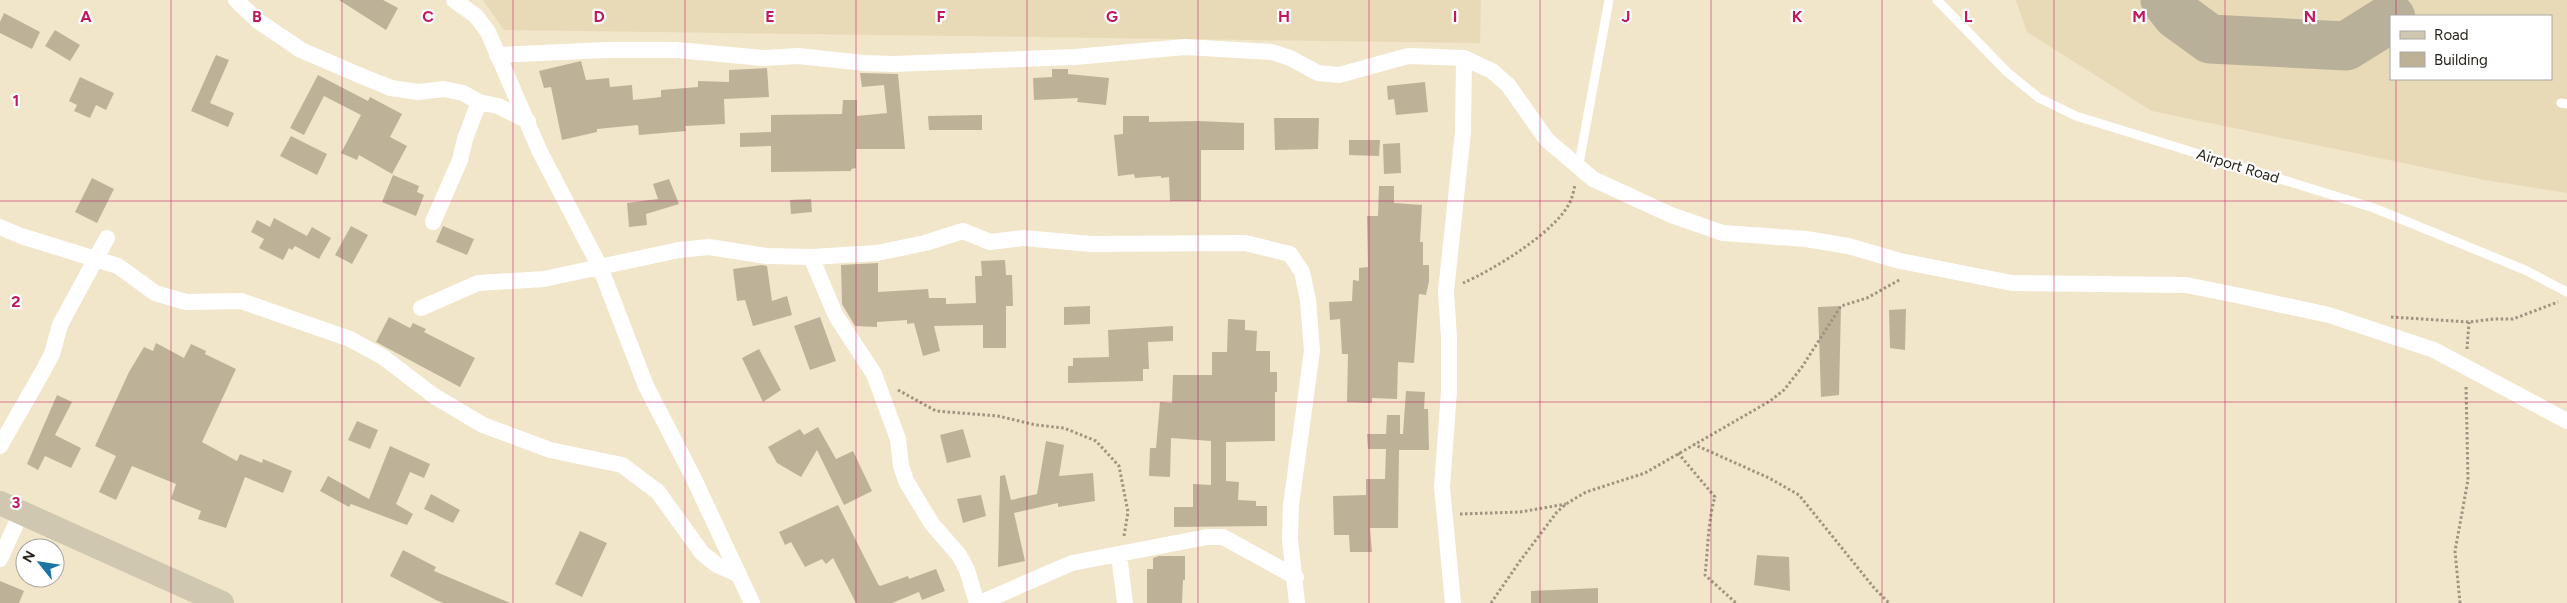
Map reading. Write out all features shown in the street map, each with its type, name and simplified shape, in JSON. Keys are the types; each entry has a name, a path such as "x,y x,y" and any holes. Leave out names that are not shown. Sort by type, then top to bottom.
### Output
{"main road":[{"path":"10,508 222,603"}],"street":[{"path":"236,0 258,21 301,50 359,75 391,88 418,92 444,89 463,94 479,102 498,106 528,122"},
{"path":"454,0 476,16 488,32 557,188 600,267 646,386 694,477 752,603"},
{"path":"498,55 606,50 677,50 763,58 798,56 894,64 1075,57 1185,47 1272,52 1290,58 1318,73 1340,75 1408,56 1464,58 1492,71 1508,85 1547,140 1578,169 1592,179 1671,215 1723,233 1806,239 1848,246 1923,266 2012,283 2195,287 2328,315 2434,350 2567,421"},
{"path":"1453,603 1442,487 1449,356 1446,290 1463,132 1464,58"},
{"path":"432,222 460,160 465,139 479,102"},
{"path":"0,227 21,236 118,266 155,293 186,302 240,301 350,339 383,357 434,396 483,426 550,450 622,465 658,492 702,553 716,564 737,574"},
{"path":"421,308 478,283 544,279 680,250 709,247 767,256 811,258 877,253 925,243 963,231 990,242 1023,238 1091,244 1245,243 1290,254 1302,272 1308,300 1312,351 1291,505 1290,539 1296,577 1297,603"},
{"path":"0,446 48,362 60,325 107,238"},
{"path":"811,258 836,316 874,374 898,439 901,466 906,481 932,524 959,555 967,570 978,603 1072,563 1207,537 1223,537 1296,577"},
{"path":"0,559 10,508"},
{"path":"1119,555 1125,603"}],"lane":[{"path":"1578,169 1609,0"},
{"name":"Airport Road","path":"1937,0 2007,72 2039,98 2076,116 2374,208 2516,266 2567,292"}],"path":[{"path":"1446,290 1495,266 1538,237 1571,200 1578,169"},
{"path":"1491,603 1557,512 1566,504 1586,492 1645,473 1770,401 1784,390 1817,347 1841,306 1867,298 1923,266"},
{"path":"2389,317 2469,322 2525,316 2561,300"},
{"path":"2460,603 2455,551 2468,480 2465,408 2466,336 2469,322"},
{"path":"874,374 918,402 936,410 998,416 1029,424 1064,428 1096,442 1119,466 1124,488 1128,512 1119,555"},
{"path":"1693,444 1769,478 1799,495 1875,589 1889,603"},
{"path":"1678,453 1715,497 1710,513 1710,535 1705,575 1736,603"},
{"path":"1443,512 1472,515 1520,512 1566,504"}],"shaded area":[{"path":"483,0 1481,0 1480,43 504,30"},
{"path":"2016,0 2567,0 2567,193 2485,180 2152,111 2027,32"}],"building":[{"path":"339,0 383,0 398,8 386,30"},
{"path":"4,13 40,32 32,49 0,33 0,22"},
{"path":"55,30 80,45 70,61 45,46"},
{"path":"216,55 229,60 210,103 234,113 228,127 191,111"},
{"path":"581,61 586,80 609,78 610,87 632,85 633,100 661,97 661,90 698,87 698,81 729,82 729,70 767,68 769,97 724,99 725,124 685,126 686,131 639,135 638,125 597,129 597,132 562,140 551,87 544,88 539,71"},
{"path":"1052,69 1068,69 1068,74 1109,78 1106,105 1077,102 1078,98 1034,100 1033,78 1052,77"},
{"path":"860,73 898,74 905,149 856,149 856,168 851,169 851,171 771,172 771,146 740,147 740,133 771,132 771,115 842,114 843,100 857,100 857,116 887,113 884,85 862,87"},
{"path":"318,75 368,101 370,97 402,114 390,137 407,146 392,174 359,155 357,160 341,153 361,115 324,96 304,135 290,128"},
{"path":"80,77 114,93 106,110 96,105 90,118 74,111 77,105 69,101"},
{"path":"1425,82 1428,112 1396,115 1394,99 1388,100 1387,86"},
{"path":"982,115 982,130 929,130 928,116"},
{"path":"1123,116 1149,116 1149,122 1198,121 1244,123 1244,150 1201,150 1201,201 1170,201 1169,177 1135,178 1134,174 1118,176 1114,135 1123,134"},
{"path":"1274,118 1319,118 1318,149 1275,150"},
{"path":"291,136 327,154 317,175 280,156"},
{"path":"1349,140 1380,140 1379,156 1349,155"},
{"path":"1400,143 1401,173 1384,174 1383,144"},
{"path":"393,175 419,186 417,192 424,195 416,216 382,202"},
{"path":"92,178 114,189 97,223 75,212"},
{"path":"669,179 679,204 646,214 647,225 629,227 627,203 658,199 653,184"},
{"path":"1379,186 1394,186 1394,203 1422,205 1420,242 1423,242 1423,265 1429,265 1429,281 1426,295 1419,294 1414,363 1398,362 1397,399 1372,398 1372,403 1347,402 1348,354 1342,354 1340,319 1330,320 1329,302 1352,301 1353,280 1359,281 1359,268 1368,267 1367,216 1378,216"},
{"path":"811,199 812,212 791,214 790,200"},
{"path":"274,218 307,236 312,227 331,238 319,259 295,246 292,250 289,248 283,260 259,248 264,239 251,232 257,220 270,227"},
{"path":"351,226 368,235 352,264 335,255"},
{"path":"443,226 474,239 467,255 436,242"},
{"path":"1005,260 1006,275 1012,275 1013,306 1006,306 1006,348 983,348 983,325 934,326 940,351 923,356 914,323 907,324 907,320 877,322 877,327 855,326 842,304 841,265 878,263 878,292 928,289 929,298 946,298 946,304 976,303 975,276 982,276 981,261"},
{"path":"767,266 772,301 787,296 792,315 753,326 745,300 737,301 733,269"},
{"path":"1090,306 1090,324 1064,325 1064,307"},
{"path":"1841,306 1839,395 1821,397 1818,307"},
{"path":"1906,309 1905,350 1890,348 1889,310"},
{"path":"389,317 410,328 413,323 426,329 424,332 475,358 460,387 376,342"},
{"path":"820,317 836,361 810,370 794,326"},
{"path":"1228,319 1245,320 1245,330 1257,331 1256,351 1270,351 1270,372 1277,372 1275,441 1226,442 1226,481 1239,482 1238,500 1256,501 1256,506 1267,506 1267,526 1174,527 1174,507 1193,507 1193,484 1211,485 1211,441 1171,438 1170,477 1149,476 1150,448 1156,448 1160,402 1172,403 1173,375 1212,375 1212,352 1227,352"},
{"path":"1173,326 1173,341 1148,342 1149,369 1143,369 1143,381 1068,383 1068,366 1073,366 1073,358 1109,357 1108,330"},
{"path":"156,343 184,358 191,344 206,351 205,354 236,369 202,442 237,461 240,454 262,463 263,459 292,471 283,493 245,477 226,528 198,519 201,511 171,499 176,484 132,466 116,500 99,492 116,456 95,446 129,372 144,347 153,351"},
{"path":"759,349 781,390 763,402 742,358"},
{"path":"1406,391 1425,392 1424,409 1428,409 1429,450 1399,450 1398,528 1370,528 1372,552 1350,552 1349,535 1334,535 1333,496 1366,495 1366,479 1385,479 1386,449 1368,449 1367,434 1386,434 1387,415 1400,415 1400,434 1403,434"},
{"path":"57,395 72,402 55,435 81,448 71,468 45,456 38,470 27,464"},
{"path":"357,421 378,430 370,449 348,440"},
{"path":"818,427 836,459 853,451 872,491 844,505 817,450 801,477 777,463 768,447 800,429 804,435"},
{"path":"963,429 971,457 947,463 940,435"},
{"path":"1046,441 1064,445 1059,476 1093,473 1095,501 1058,507 1058,503 1014,513 1025,561 998,567 1000,476 1005,475 1011,500 1037,494"},
{"path":"390,446 430,464 424,478 410,472 396,504 413,514 407,525 351,504 349,507 320,491 328,476 369,499"},
{"path":"431,494 460,510 453,523 424,509"},
{"path":"981,495 986,516 963,523 957,499"},
{"path":"838,505 880,586 908,576 909,579 936,569 945,591 922,600 919,592 892,603 856,603 833,558 826,564 822,559 805,567 791,542 785,545 779,532"},
{"path":"580,531 607,543 582,597 555,584"},
{"path":"403,550 436,567 434,571 510,603 443,603 436,600 390,576"},
{"path":"1757,555 1789,557 1790,591 1754,585"},
{"path":"1159,556 1185,556 1185,580 1183,580 1182,603 1147,603 1147,569 1153,569 1153,558"},
{"path":"0,581 24,591 19,603 0,603"},
{"path":"1598,588 1598,603 1531,603 1531,591"}],"taxiway":[{"path":"2165,0 2177,15 2210,39 2346,46 2390,19"}]}
